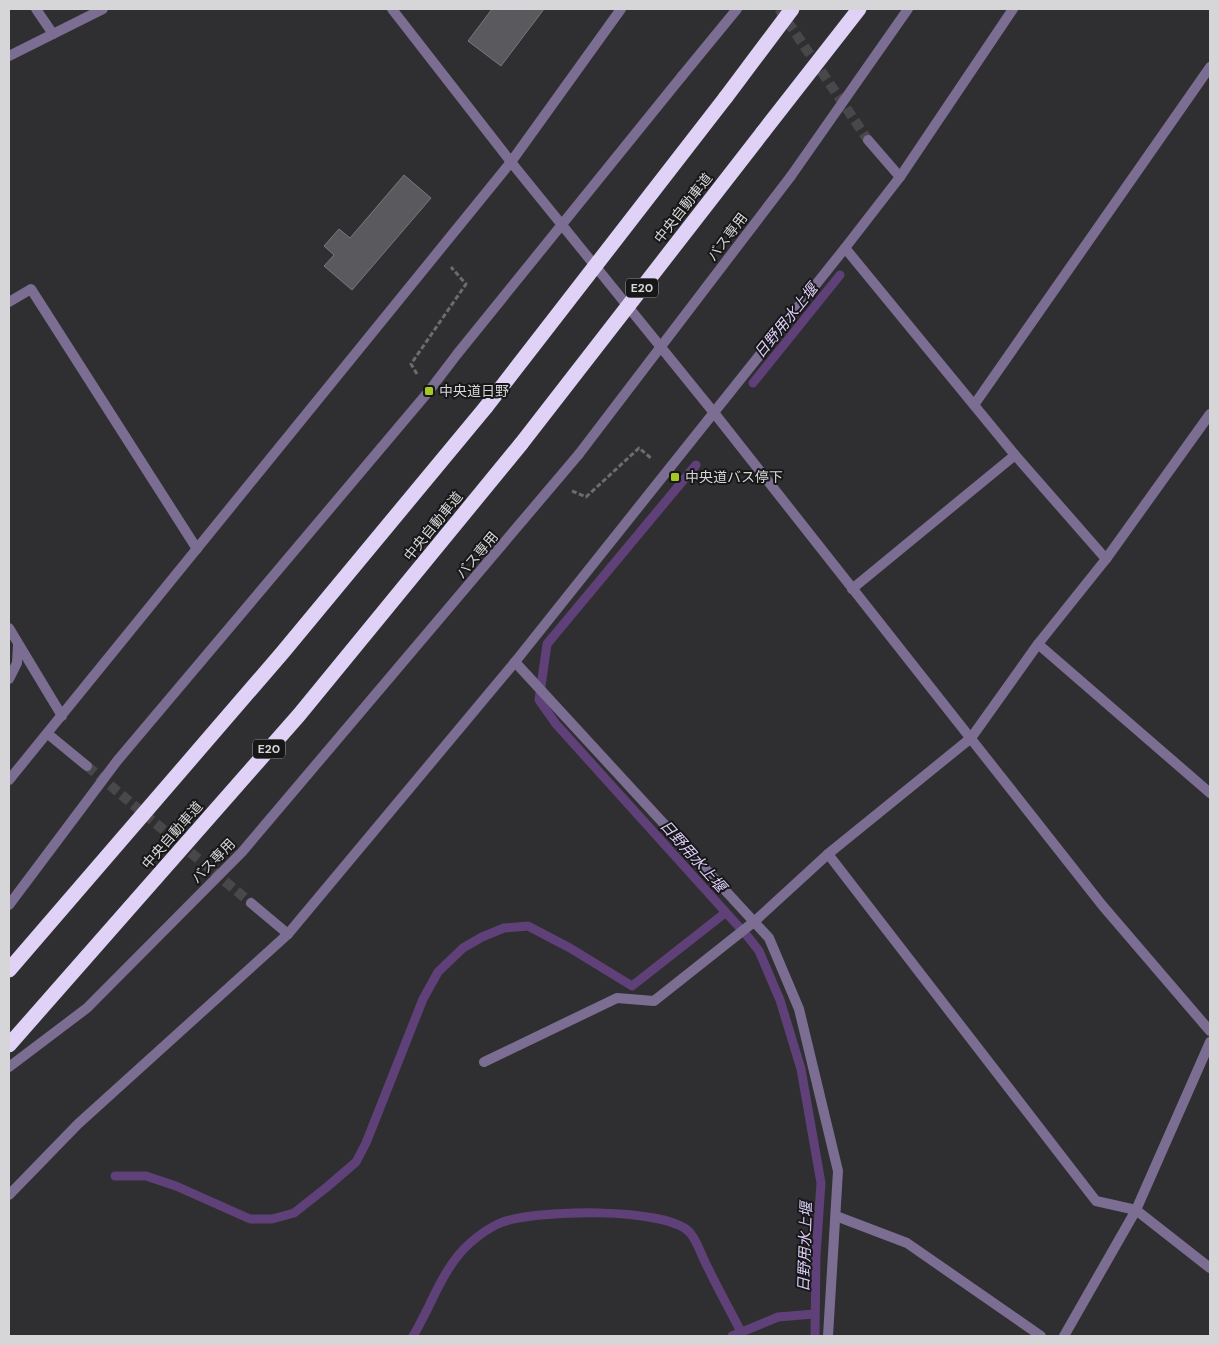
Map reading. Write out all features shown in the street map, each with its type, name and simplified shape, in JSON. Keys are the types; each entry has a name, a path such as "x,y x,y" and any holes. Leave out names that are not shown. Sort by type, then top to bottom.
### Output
{"highway":[{"path":"9,970 283,652 486,407 792,9"},
{"name":"中央自動車道","path":"9,1045 299,715 521,444 859,9"}],"street":[{"path":"36,9 53,34"},
{"path":"9,56 103,9"},
{"path":"392,9 511,162 715,414 1102,905 1210,1030"},
{"path":"9,780 511,162 621,9"},
{"path":"9,905 116,761 429,391 737,9"},
{"name":"バス専用","path":"9,1067 87,1008 242,852 555,484 791,176 908,9"},
{"path":"9,1196 78,1124 288,934 515,662 715,414 900,177 1013,9"},
{"path":"974,405 1210,67"},
{"path":"868,140 900,177"},
{"path":"845,248 974,405 1106,559"},
{"path":"9,302 31,289 197,549"},
{"path":"484,1062 617,998 654,1001 751,924 828,854 971,738 1038,644 1106,559 1210,414"},
{"path":"852,589 1016,455"},
{"path":"9,628 62,716"},
{"path":"1038,644 1210,793"},
{"path":"9,679 17,663 18,645"},
{"path":"515,662 751,924 769,938 799,1009 838,1171 828,1336"},
{"path":"48,734 86,766"},
{"path":"828,854 1096,1201 1136,1210 1210,1268"},
{"path":"252,903 288,934"},
{"path":"1064,1336 1136,1210 1210,1042"},
{"path":"836,1216 907,1243 1041,1336"}],"path":[{"path":"429,391 411,364 466,284 438,253"},
{"path":"555,484 586,497 639,448 668,471"}],"building":[{"path":"492,9 544,9 501,66 468,41"},
{"path":"404,175 431,198 352,290 324,266 334,255 324,246 339,229 350,238"}],"waterway":[{"name":"日野用水上堰","path":"753,383 840,275"},
{"name":"日野用水上堰","path":"696,465 547,644 539,700 556,724 759,951 780,1000 801,1069 821,1183 816,1255 815,1336"},
{"path":"115,1176 146,1176 176,1186 250,1219 272,1219 294,1213 356,1162 366,1143 423,999 438,972 463,948 482,937 504,928 528,926 570,948 632,986 725,913"},
{"path":"413,1336 452,1264 460,1253 476,1238 498,1224 514,1219 567,1213 629,1215 657,1219 678,1225 691,1234 741,1332"},
{"path":"732,1336 778,1317 814,1314"}],"tunnel":[{"path":"779,9 868,140"},
{"path":"87,766 251,903"}],"place":[{"name":"中央道日野","path":"429,391"},
{"name":"中央道バス停下","path":"675,477"}]}
